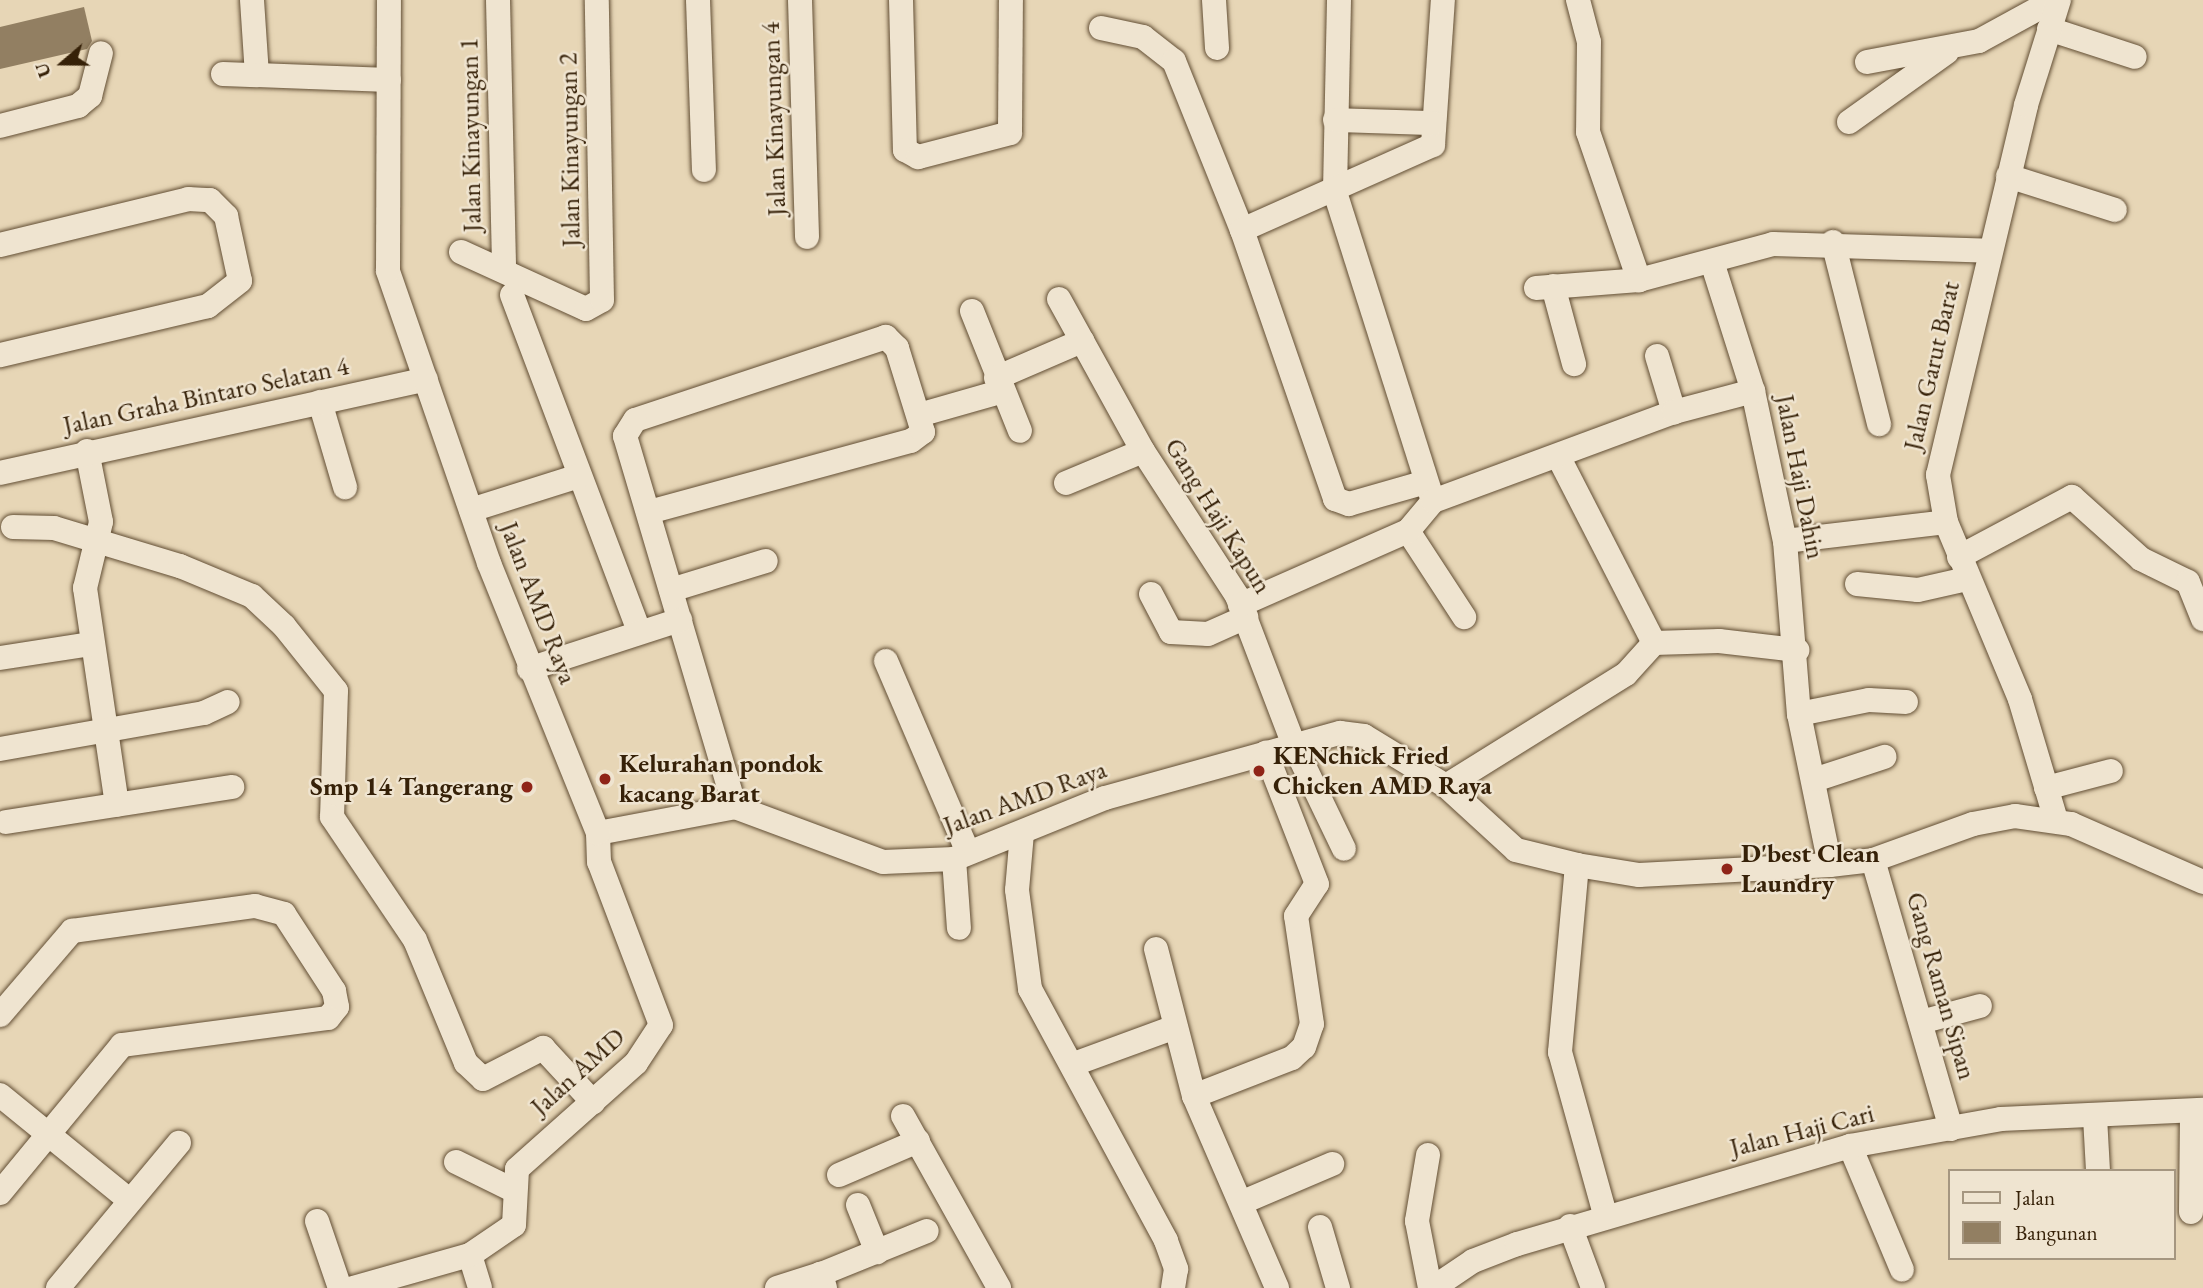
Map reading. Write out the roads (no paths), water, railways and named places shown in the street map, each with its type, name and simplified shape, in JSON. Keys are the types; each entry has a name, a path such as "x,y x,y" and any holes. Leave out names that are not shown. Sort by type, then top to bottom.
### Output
{"street":[{"path":"252,0 257,75"},
{"name":"Jalan AMD Raya","path":"389,0 388,271 529,669 598,833"},
{"name":"Jalan Kinayungan 1","path":"498,0 503,269"},
{"name":"Jalan Kinayungan 2","path":"503,269 586,309 602,300 597,0"},
{"path":"698,0 704,170"},
{"name":"Jalan Kinayungan 4","path":"800,0 807,237"},
{"path":"901,0 905,150 918,157 1010,133 1011,0"},
{"path":"1214,0 1217,48"},
{"path":"1242,230 1335,192 1433,145 1443,0"},
{"path":"1578,0 1589,42 1588,132 1639,280"},
{"path":"1849,122 1951,50 2022,21 2057,0"},
{"name":"Jalan Garut Barat","path":"2056,820 2020,699 1946,522 1938,475 1947,418 2008,176 2057,0"},
{"path":"1151,594 1171,632 1208,634 1243,611 1408,531 1430,492 1335,192 1335,120 1329,5"},
{"path":"1101,29 1143,37 1174,61 1242,230 1335,499 1349,504 1430,492 1559,458 1674,412 1753,391"},
{"path":"2049,29 2134,57"},
{"path":"1867,62 1951,50"},
{"path":"0,126 78,106 90,96 102,53"},
{"path":"223,74 389,80"},
{"path":"1335,120 1433,123"},
{"path":"2008,176 2115,210"},
{"path":"0,245 188,199 210,200 226,216 240,281 223,300 0,355"},
{"path":"1574,364 1545,287 1639,280 1713,265 1773,243 1833,242 1990,251"},
{"path":"1833,242 1878,424"},
{"path":"461,252 503,269"},
{"name":"Jalan Haji Dahin","path":"1713,265 1753,391 1786,541 1797,650 1800,714 1817,779 1830,865"},
{"path":"512,295 636,623"},
{"name":"Gang Haji Kapun","path":"1059,299 1143,451 1243,611 1294,745 1344,849"},
{"path":"972,311 1020,431"},
{"path":"598,833 735,807 625,436 635,420 886,337 897,348 923,432 911,441 649,512"},
{"path":"919,415 1000,384 1082,341"},
{"path":"1657,356 1674,412"},
{"name":"Jalan Graha Bintaro Selatan 4","path":"0,473 87,451 426,379"},
{"path":"320,401 345,487"},
{"path":"87,451 100,505 98,540 85,588 103,734 117,805"},
{"path":"1066,483 1143,451"},
{"path":"1559,458 1654,643"},
{"path":"471,510 579,476"},
{"path":"1857,584 1918,590 1963,568 2073,497 2141,559 2188,582 2203,619"},
{"path":"1786,541 1946,522"},
{"path":"13,527 98,540 252,596 284,626 336,691 332,817 415,940 466,1063 483,1079 543,1048 593,1102"},
{"path":"1408,531 1464,617"},
{"path":"671,590 766,561"},
{"path":"529,669 680,620"},
{"path":"1446,786 1626,674 1654,643 1709,641 1797,650"},
{"path":"0,658 90,644"},
{"path":"887,661 961,855 959,928"},
{"path":"1800,714 1868,700 1906,702"},
{"path":"0,749 103,734 204,713 228,702"},
{"name":"Jalan AMD Raya","path":"735,807 883,862 961,855 1105,798 1340,733 1364,736 1446,786 1516,850 1577,865 1639,875 1830,865 1873,860 1973,824 2015,816 2056,820 2203,882"},
{"path":"1194,1096 1292,1058 1304,1047 1312,1024 1296,916 1317,884 1266,753"},
{"path":"1817,779 1884,757"},
{"path":"2046,788 2111,771"},
{"path":"6,822 232,787"},
{"name":"Jalan AMD","path":"470,1255 514,1225 513,1191 517,1169 648,1051 661,1025 599,862 598,833"},
{"path":"1022,833 1017,890 1030,989 1074,1064 1172,1254 1173,1288"},
{"name":"Gang Raman Sipan","path":"1873,860 1951,1129"},
{"path":"1577,865 1560,1052 1605,1214"},
{"path":"0,1015 72,930 255,906 284,914 334,991 335,1014 328,1018 122,1045 0,1193"},
{"path":"1156,949 1194,1096 1243,1202 1277,1288"},
{"path":"1921,1022 1979,1006"},
{"path":"1074,1064 1175,1027"},
{"path":"0,1096 129,1200"},
{"path":"2191,1212 2198,1110"},
{"name":"Jalan Haji Cari","path":"1432,1288 1474,1261 1605,1214 1850,1146 2046,1114 2095,1117 2198,1110"},
{"path":"903,1116 999,1288"},
{"path":"2095,1117 2098,1169"},
{"path":"839,1175 918,1142"},
{"path":"58,1288 179,1143"},
{"path":"1850,1146 1902,1270"},
{"path":"1428,1155 1417,1221 1432,1288"},
{"path":"456,1162 513,1191"},
{"path":"1243,1202 1332,1164"},
{"path":"858,1205 877,1252"},
{"path":"317,1221 340,1288"},
{"path":"1570,1226 1592,1288"},
{"path":"1320,1227 1338,1288"},
{"path":"777,1288 823,1281 877,1252 927,1231"},
{"path":"353,1288 470,1255 480,1288"}],"place":[{"name":"KENchick Fried Chicken AMD Raya","path":"1259,771"},
{"name":"Kelurahan pondok kacang Barat","path":"605,779"},
{"name":"Smp 14 Tangerang","path":"527,787"},
{"name":"D'best Clean Laundry","path":"1727,869"}]}
